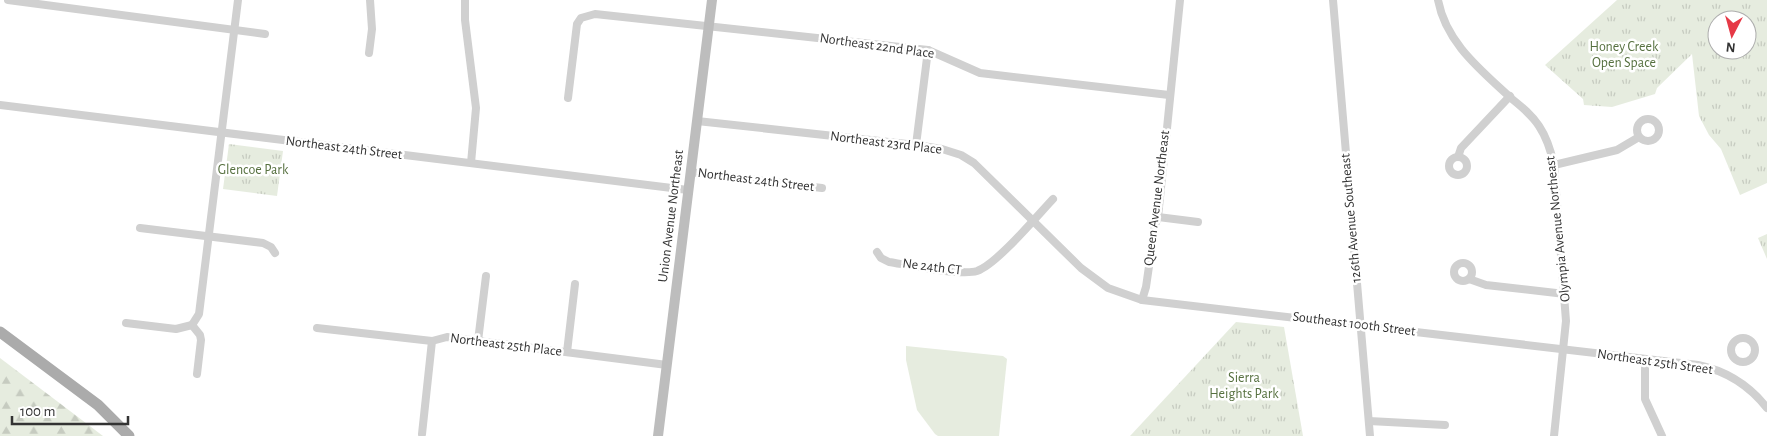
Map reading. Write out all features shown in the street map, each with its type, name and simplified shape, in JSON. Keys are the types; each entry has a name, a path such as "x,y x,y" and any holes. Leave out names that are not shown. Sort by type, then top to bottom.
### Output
{"main road":[{"path":"0,332 98,406 129,436"}],"street":[{"path":"8,0 265,34"},
{"path":"126,323 176,329 192,325 199,314 238,0"},
{"path":"369,53 372,29 370,0"},
{"path":"465,0 465,20 476,108 471,163"},
{"name":"Union Avenue Northeast","path":"658,436 712,0"},
{"name":"Queen Avenue Northeast","path":"1142,300 1146,287 1154,224 1158,217 1180,0"},
{"name":"126th Avenue Southeast","path":"1333,0 1370,436"},
{"name":"Olympia Avenue Northeast","path":"1438,0 1441,16 1455,43 1538,124 1548,142 1554,165 1565,294 1564,350 1554,436"},
{"name":"Northeast 22nd Place","path":"568,98 575,33 582,18 595,14 708,27 732,27 928,50 980,73 1169,95"},
{"path":"916,145 928,50"},
{"path":"1458,157 1461,148 1510,96"},
{"name":"Northeast 24th Street","path":"0,105 688,190"},
{"name":"Northeast 23rd Place","path":"696,121 916,145 942,149 961,155 974,163 1081,268 1098,281 1124,295 1142,300"},
{"path":"1554,165 1617,150 1639,137"},
{"name":"Northeast 24th Street","path":"690,172 822,188"},
{"name":"Ne 24th CT","path":"876,252 881,258 889,262 972,272 992,262 1053,199"},
{"path":"1158,217 1198,222"},
{"path":"140,228 263,243 271,247 275,253"},
{"path":"478,341 486,276"},
{"path":"1469,278 1486,285 1565,294"},
{"path":"568,352 575,284"},
{"name":"Southeast 100th Street","path":"1142,300 1360,324 1564,350"},
{"path":"192,325 200,335 201,340 197,374"},
{"name":"Northeast 25th Place","path":"316,328 432,342 446,337 667,365"},
{"path":"422,434 432,342"},
{"name":"Northeast 25th Street","path":"1564,350 1698,365 1728,375 1736,360"},
{"path":"1645,360 1645,399 1662,436"},
{"path":"1728,375 1750,390 1767,408"},
{"path":"1369,421 1445,426"}],"green space":[{"name":"Honey Creek Open Space","path":"1617,0 1767,0 1767,183 1740,195 1721,149 1709,135 1699,116 1692,54 1657,88 1655,94 1612,107 1584,105 1583,99 1545,65"},
{"name":"Glencoe Park","path":"229,144 283,151 277,196 223,189"},
{"path":"1767,234 1767,259 1758,238"},
{"name":"Sierra Heights Park","path":"1236,322 1284,327 1303,436 1130,436"},
{"path":"906,346 1003,356 1007,359 999,436 938,436 935,434 917,410 906,360"},
{"path":"0,358 103,436 0,436"}]}
